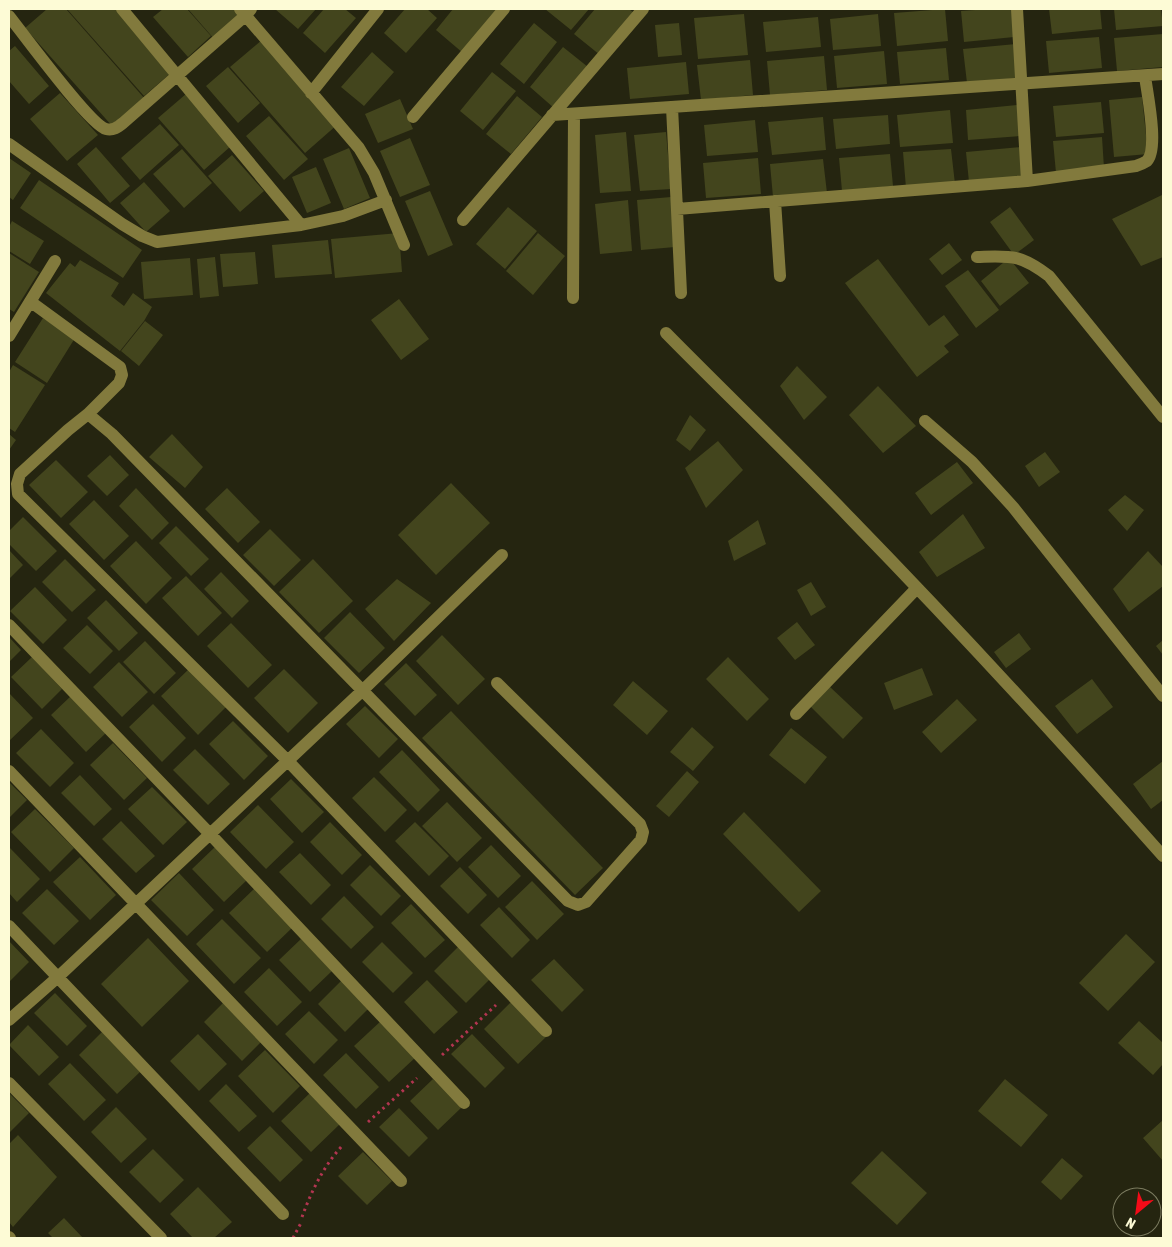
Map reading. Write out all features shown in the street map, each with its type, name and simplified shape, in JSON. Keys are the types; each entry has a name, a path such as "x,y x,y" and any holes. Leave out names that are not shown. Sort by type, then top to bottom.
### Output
{"street":[{"path":"122,9 300,225"},
{"path":"311,93 378,9"},
{"path":"412,117 504,9"},
{"path":"463,220 643,9"},
{"path":"1017,9 1027,181"},
{"path":"9,16 86,113 104,129 116,128 245,11 311,93 359,148 374,173 404,245"},
{"path":"552,115 1163,74"},
{"path":"677,209 1027,181 1136,166 1146,161 1151,153 1152,141 1145,76"},
{"path":"672,107 681,293"},
{"path":"572,298 574,114"},
{"path":"9,144 122,224 142,236 157,242 300,225 343,216 386,200"},
{"path":"775,201 780,276"},
{"path":"977,257 1010,256 1031,262 1049,276 1163,417"},
{"path":"9,336 55,261"},
{"path":"31,302 120,367 122,374 119,384 20,474 17,484 18,494 288,761 546,1031"},
{"path":"666,333 850,517 1058,737 1163,856"},
{"path":"88,414 112,434 568,901 578,905 586,902 641,840 643,832 640,824 497,683"},
{"path":"926,421 972,462 1013,507 1163,696"},
{"path":"9,1020 58,977 288,761 502,555"},
{"path":"796,714 917,588"},
{"path":"9,625 464,1103"},
{"path":"9,771 401,1181"},
{"path":"9,926 283,1214"},
{"path":"9,1083 161,1238"}],"path":[{"path":"293,1238 320,1177 336,1152 510,993"}],"building":[{"path":"47,9 66,9 145,99 113,127 25,28"},
{"path":"67,9 116,9 172,72 144,96"},
{"path":"163,9 187,9 211,36 188,57 153,17"},
{"path":"188,9 238,9 243,15 215,40"},
{"path":"275,9 316,9 298,29"},
{"path":"324,9 345,9 356,18 325,53 303,33"},
{"path":"405,9 427,9 437,18 406,53 384,33"},
{"path":"453,9 500,9 463,53 436,30"},
{"path":"545,9 589,9 571,30"},
{"path":"595,9 629,9 634,13 600,55 574,34"},
{"path":"945,9 948,41 897,46 894,13"},
{"path":"1012,9 1014,37 964,42 961,11"},
{"path":"1049,9 1100,9 1102,29 1052,34"},
{"path":"1114,9 1161,9 1163,26 1116,30"},
{"path":"744,14 748,55 698,59 694,18"},
{"path":"878,14 881,46 833,50 830,19"},
{"path":"818,17 821,47 766,52 763,22"},
{"path":"534,23 557,42 524,84 500,64"},
{"path":"679,23 682,55 658,57 655,25"},
{"path":"1163,34 1163,67 1117,71 1114,38"},
{"path":"1099,37 1102,68 1049,73 1046,41"},
{"path":"263,39 338,124 305,153 230,67"},
{"path":"1016,44 1019,78 967,83 963,49"},
{"path":"15,46 49,86 29,104 9,81 9,51"},
{"path":"563,47 588,67 554,108 530,87"},
{"path":"946,48 949,80 900,84 897,52"},
{"path":"884,51 887,84 837,88 834,56"},
{"path":"372,52 394,72 364,106 341,87"},
{"path":"824,56 827,90 770,95 767,61"},
{"path":"750,60 753,95 701,100 697,65"},
{"path":"686,62 689,94 630,99 627,68"},
{"path":"228,67 260,103 238,123 206,86"},
{"path":"492,72 516,91 483,130 460,111"},
{"path":"60,93 98,135 67,161 30,119"},
{"path":"186,94 231,146 204,170 158,118"},
{"path":"517,96 542,117 511,154 486,134"},
{"path":"1142,97 1148,154 1114,157 1109,100"},
{"path":"400,99 413,129 378,143 365,114"},
{"path":"1101,102 1104,133 1056,137 1053,106"},
{"path":"1017,105 1020,136 968,140 966,110"},
{"path":"950,110 953,143 900,147 897,115"},
{"path":"888,115 890,144 836,149 833,119"},
{"path":"269,116 308,159 284,180 246,136"},
{"path":"823,117 826,150 772,155 768,122"},
{"path":"755,120 758,152 707,156 704,125"},
{"path":"160,124 179,145 140,180 121,158"},
{"path":"626,132 631,191 600,193 595,135"},
{"path":"666,132 671,189 640,191 634,135"},
{"path":"1102,137 1104,168 1056,173 1053,141"},
{"path":"410,138 430,185 400,197 380,151"},
{"path":"96,147 130,186 110,203 77,164"},
{"path":"1021,147 1024,178 969,182 966,152"},
{"path":"349,148 370,198 344,209 323,159"},
{"path":"182,149 212,183 184,208 153,174"},
{"path":"951,149 955,184 906,188 903,152"},
{"path":"890,154 893,186 842,191 839,158"},
{"path":"232,155 264,191 240,212 208,176"},
{"path":"9,158 31,173 13,200 9,197"},
{"path":"758,158 761,194 706,198 703,163"},
{"path":"823,159 827,193 773,197 770,164"},
{"path":"316,167 331,203 307,213 292,177"},
{"path":"39,180 142,250 123,278 20,208"},
{"path":"144,182 170,211 146,232 120,203"},
{"path":"430,191 453,245 428,256 405,201"},
{"path":"1162,195 1163,257 1141,266 1112,219"},
{"path":"671,197 675,247 641,250 637,200"},
{"path":"628,200 632,251 600,254 595,204"},
{"path":"508,207 537,231 505,269 476,244"},
{"path":"1010,207 1034,240 1014,255 990,222"},
{"path":"12,221 44,241 30,264 9,251 9,227"},
{"path":"399,233 402,272 335,278 331,239"},
{"path":"538,233 565,256 533,295 506,271"},
{"path":"328,240 332,274 275,278 272,245"},
{"path":"949,243 962,260 942,275 929,259"},
{"path":"255,252 258,284 223,287 220,254"},
{"path":"9,253 39,272 14,312 9,309"},
{"path":"215,257 219,296 200,298 197,259"},
{"path":"190,258 193,295 144,299 141,262"},
{"path":"1009,258 1029,283 1000,306 981,281"},
{"path":"878,259 929,326 944,315 959,335 944,346 949,352 917,377 845,283"},
{"path":"80,260 119,283 111,296 124,306 133,293 152,307 144,321 120,351 46,293 70,263 75,267"},
{"path":"968,270 999,310 976,328 945,286"},
{"path":"399,299 429,339 401,360 371,320"},
{"path":"43,318 75,338 47,383 15,362"},
{"path":"145,321 163,335 139,366 121,351"},
{"path":"13,365 45,385 15,432 9,428 9,372"},
{"path":"797,366 827,397 804,420 780,386"},
{"path":"878,386 916,426 883,453 849,415"},
{"path":"690,415 706,430 690,451 676,440"},
{"path":"9,434 16,440 9,450"},
{"path":"172,434 203,467 185,488 149,457"},
{"path":"718,441 743,470 706,508 685,468"},
{"path":"1045,452 1060,472 1039,487 1025,466"},
{"path":"110,455 129,475 107,496 87,476"},
{"path":"56,460 88,492 61,518 29,485"},
{"path":"957,462 973,483 931,515 915,493"},
{"path":"451,483 490,523 436,575 398,535"},
{"path":"136,488 169,523 152,540 119,506"},
{"path":"227,488 260,522 238,543 205,509"},
{"path":"1125,495 1144,510 1127,531 1108,510"},
{"path":"94,500 129,536 104,560 69,524"},
{"path":"963,514 985,548 937,577 919,552"},
{"path":"23,517 57,551 36,571 9,544 9,531"},
{"path":"758,520 766,544 734,561 728,541"},
{"path":"176,526 209,559 191,576 159,543"},
{"path":"270,529 301,560 274,586 243,555"},
{"path":"136,541 172,578 146,604 110,566"},
{"path":"9,550 23,565 9,579"},
{"path":"1148,551 1163,567 1163,586 1129,612 1113,589"},
{"path":"65,559 96,590 72,612 42,582"},
{"path":"313,559 353,601 319,633 279,592"},
{"path":"221,572 249,601 232,618 204,589"},
{"path":"186,576 222,613 198,636 162,598"},
{"path":"397,579 431,603 394,641 365,609"},
{"path":"811,582 826,607 811,616 797,590"},
{"path":"35,587 67,620 43,644 10,611"},
{"path":"106,600 138,633 119,651 87,618"},
{"path":"350,612 385,648 359,673 324,638"},
{"path":"797,622 815,645 795,660 777,638"},
{"path":"231,623 272,665 248,688 207,646"},
{"path":"87,625 113,651 90,674 63,648"},
{"path":"1019,633 1031,649 1006,668 994,652"},
{"path":"442,635 485,679 458,705 416,661"},
{"path":"9,637 21,650 9,662"},
{"path":"1163,640 1163,655 1156,646"},
{"path":"145,641 176,673 154,694 123,662"},
{"path":"32,657 62,689 42,709 11,677"},
{"path":"728,657 769,699 747,721 706,679"},
{"path":"119,662 148,692 122,717 93,687"},
{"path":"406,663 437,695 415,716 384,684"},
{"path":"190,668 227,706 198,735 161,696"},
{"path":"922,668 933,695 894,710 884,683"},
{"path":"284,669 318,703 288,733 254,698"},
{"path":"1092,679 1113,707 1077,734 1055,706"},
{"path":"633,681 668,711 647,735 613,705"},
{"path":"829,686 863,718 843,739 810,706"},
{"path":"9,693 33,718 9,741"},
{"path":"72,695 107,732 86,752 51,715"},
{"path":"957,699 977,720 941,753 922,732"},
{"path":"153,704 186,738 162,762 129,727"},
{"path":"365,706 398,739 379,758 346,724"},
{"path":"451,711 603,868 575,895 422,738"},
{"path":"233,721 268,756 244,780 209,744"},
{"path":"692,727 714,747 693,771 670,752"},
{"path":"791,728 827,757 805,784 769,755"},
{"path":"41,729 74,763 50,787 16,753"},
{"path":"113,743 147,778 124,800 90,765"},
{"path":"195,749 230,784 208,805 173,770"},
{"path":"402,750 440,790 418,812 379,772"},
{"path":"1163,761 1163,800 1151,809 1133,784"},
{"path":"687,771 699,782 669,817 656,806"},
{"path":"80,775 112,809 94,826 61,793"},
{"path":"374,777 407,810 385,832 352,798"},
{"path":"291,779 324,812 302,833 270,799"},
{"path":"9,782 27,800 9,818"},
{"path":"152,787 187,822 163,845 128,809"},
{"path":"447,802 482,838 457,862 422,826"},
{"path":"258,805 294,842 266,869 230,832"},
{"path":"35,809 74,848 50,872 11,832"},
{"path":"744,812 821,891 799,912 723,834"},
{"path":"121,821 155,856 136,873 102,839"},
{"path":"330,822 362,855 342,875 310,842"},
{"path":"415,822 449,856 429,876 395,841"},
{"path":"491,845 521,876 498,898 468,867"},
{"path":"9,847 40,879 17,902 9,893"},
{"path":"215,847 247,880 224,902 192,869"},
{"path":"300,853 331,885 311,905 279,872"},
{"path":"80,857 116,895 90,920 53,882"},
{"path":"370,865 401,896 381,916 350,885"},
{"path":"460,867 487,895 468,914 440,886"},
{"path":"179,873 214,910 187,936 151,900"},
{"path":"532,881 564,914 537,940 505,907"},
{"path":"255,888 293,927 267,952 229,913"},
{"path":"47,889 79,921 54,945 22,913"},
{"path":"344,896 374,927 351,949 321,919"},
{"path":"411,904 445,940 425,958 391,923"},
{"path":"499,907 530,940 512,958 480,925"},
{"path":"222,919 261,958 234,984 196,944"},
{"path":"1126,934 1155,962 1108,1011 1079,983"},
{"path":"148,938 189,981 142,1027 101,984"},
{"path":"301,939 332,971 310,992 279,960"},
{"path":"9,941 29,962 9,982"},
{"path":"382,942 413,973 393,993 362,962"},
{"path":"459,946 491,978 466,1003 434,971"},
{"path":"554,959 584,990 562,1012 531,980"},
{"path":"269,968 302,1002 277,1026 244,992"},
{"path":"342,980 369,1008 345,1032 318,1004"},
{"path":"427,980 458,1012 434,1034 404,1002"},
{"path":"55,993 87,1026 67,1046 34,1013"},
{"path":"511,1002 546,1037 518,1064 484,1029"},
{"path":"223,1003 261,1042 242,1061 204,1022"},
{"path":"309,1011 338,1040 314,1064 285,1034"},
{"path":"382,1020 417,1056 389,1082 354,1046"},
{"path":"1139,1021 1163,1043 1163,1064 1153,1075 1118,1043"},
{"path":"28,1025 59,1057 39,1076 9,1045"},
{"path":"102,1032 140,1072 117,1094 79,1055"},
{"path":"198,1034 227,1064 199,1091 170,1061"},
{"path":"472,1034 505,1068 485,1088 451,1054"},
{"path":"265,1050 300,1086 273,1113 238,1076"},
{"path":"346,1053 379,1087 356,1109 323,1075"},
{"path":"70,1063 106,1100 84,1121 48,1084"},
{"path":"433,1079 461,1108 438,1130 410,1101"},
{"path":"1005,1079 1048,1115 1021,1147 978,1111"},
{"path":"226,1084 257,1116 239,1132 209,1101"},
{"path":"9,1093 29,1113 9,1133"},
{"path":"310,1093 340,1124 311,1152 281,1121"},
{"path":"116,1107 147,1139 121,1163 91,1132"},
{"path":"399,1108 428,1138 409,1157 379,1127"},
{"path":"1163,1120 1163,1161 1143,1138"},
{"path":"270,1126 303,1160 280,1182 247,1148"},
{"path":"18,1135 57,1177 13,1227 9,1222 9,1144"},
{"path":"153,1149 184,1180 160,1203 129,1172"},
{"path":"882,1151 927,1193 897,1225 851,1183"},
{"path":"363,1152 392,1181 367,1205 338,1176"},
{"path":"1062,1158 1083,1176 1061,1200 1041,1182"},
{"path":"198,1187 232,1222 214,1238 193,1238 170,1214"},
{"path":"64,1218 83,1238 53,1238 48,1233"}]}
